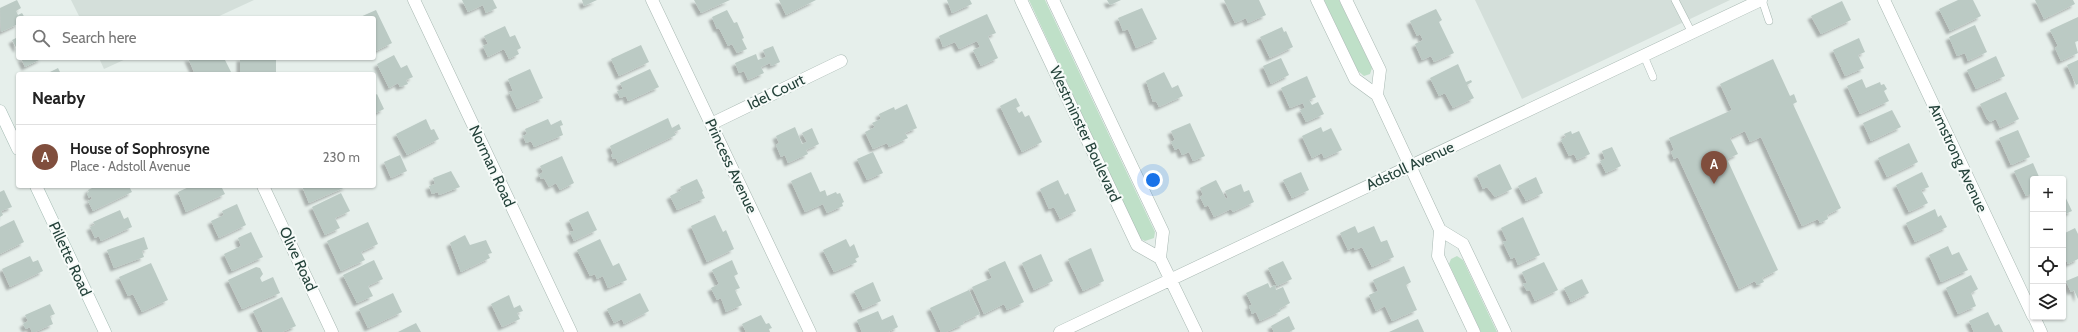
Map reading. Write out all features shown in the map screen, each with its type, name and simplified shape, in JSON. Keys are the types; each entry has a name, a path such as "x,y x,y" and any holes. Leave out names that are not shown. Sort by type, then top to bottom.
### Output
{"street":[{"name":"Norman Road","path":"414,0 571,332"},
{"name":"Princess Avenue","path":"652,0 810,332"},
{"name":"Westminster Boulevard","path":"1021,0 1137,245 1160,258 1163,232 1052,0"},
{"path":"1317,0 1355,79 1377,95 1440,230 1438,256 1474,332"},
{"path":"1346,0 1380,70 1377,95"},
{"name":"Adstoll Avenue","path":"1060,332 1762,0"},
{"name":"Armstrong Avenue","path":"1884,0 2030,310"},
{"name":"Idel Court","path":"711,124 841,61"},
{"path":"0,111 16,145"},
{"name":"Pillette Road","path":"37,188 105,332"},
{"name":"Olive Road","path":"264,188 332,332"},
{"path":"1440,230 1463,244 1505,332"},
{"path":"1160,258 1196,332"},
{"name":"Armstrong Avenue","path":"2035,320 2041,332"}],"lane":[{"path":"1675,0 1692,33"},
{"path":"1762,0 1770,21"},
{"path":"1644,56 1653,77"}],"shaded area":[{"path":"71,0 254,0 219,16 79,16"},
{"path":"1475,0 1730,0 1522,99"},
{"path":"100,60 124,60 104,69"}],"green space":[{"path":"1029,0 1045,0 1155,232 1154,238 1145,241 1139,238"},
{"path":"1324,0 1339,0 1372,68 1370,74 1364,76 1358,71"},
{"path":"1457,256 1463,260 1497,332 1481,332 1449,264 1451,259"}],"building":[{"path":"17,0 21,8 16,11 18,15 22,13 24,16 16,16 16,25 1,32 0,8"},
{"path":"462,0 493,0 497,8 486,13 483,5 468,12"},
{"path":"582,0 597,0 584,6"},
{"path":"694,0 730,0 701,13"},
{"path":"779,0 816,0 786,15"},
{"path":"947,0 970,0 972,4 952,13"},
{"path":"1107,0 1121,0 1110,5"},
{"path":"1224,0 1259,0 1266,15 1248,23 1246,18 1235,23"},
{"path":"1958,0 1973,0 1981,16 1950,31 1939,9"},
{"path":"2035,0 2073,0 2075,4 2044,19"},
{"path":"1842,1 1851,20 1821,34 1811,16"},
{"path":"1142,8 1157,39 1136,48 1128,29 1123,31 1118,18"},
{"path":"1436,9 1442,20 1439,22 1454,53 1434,62 1431,56 1422,60 1415,44 1423,40 1420,34 1417,36 1410,21"},
{"path":"376,10 392,43 376,51 376,16 362,16"},
{"path":"727,10 734,23 737,22 744,38 742,39 747,49 737,53 732,44 728,46 719,28 717,29 712,17"},
{"path":"987,14 996,33 988,36 998,58 981,66 973,50 980,47 977,41 959,49 955,42 943,47 939,36"},
{"path":"2078,17 2078,41 2075,42 2078,53 2061,61 2055,48 2058,46 2050,30"},
{"path":"1975,25 1987,52 1968,61 1965,53 1957,56 1949,37"},
{"path":"505,26 510,37 515,35 521,48 517,50 519,54 509,59 504,49 488,57 483,46 488,44 484,36"},
{"path":"1282,27 1284,32 1286,31 1293,47 1270,58 1260,37"},
{"path":"16,38 16,47 12,40"},
{"path":"1859,38 1865,52 1858,55 1864,68 1845,76 1833,50"},
{"path":"641,45 649,62 619,76 611,59"},
{"path":"773,46 780,62 771,66 770,63 761,67 764,73 748,80 744,71 739,73 735,63 756,54 758,60 766,57 763,50"},
{"path":"394,55 401,68 407,65 413,77 406,80 408,84 400,87 398,83 389,88 377,64"},
{"path":"1996,56 2005,76 1976,89 1967,70"},
{"path":"1281,58 1289,75 1271,84 1263,66"},
{"path":"1773,59 1790,96 1794,94 1797,102 1793,104 1841,208 1827,215 1828,219 1820,223 1818,219 1802,226 1761,137 1750,142 1745,131 1730,138 1738,154 1727,159 1778,270 1762,278 1764,282 1757,285 1755,281 1739,289 1678,157 1674,159 1671,152 1674,150 1669,138 1732,110 1720,84"},
{"path":"22,60 39,60 25,67"},
{"path":"189,60 225,60 231,72 194,72"},
{"path":"240,60 276,60 276,72 240,72"},
{"path":"2078,60 2078,84 2076,85 2067,65"},
{"path":"1458,64 1466,82 1471,80 1472,82 1467,85 1474,98 1453,108 1445,93 1439,96 1430,78"},
{"path":"58,68 60,72 50,72"},
{"path":"530,69 543,98 517,109 509,92 513,91 508,79"},
{"path":"650,69 659,87 628,101 626,96 620,98 617,91 623,89 620,83"},
{"path":"1164,72 1172,88 1178,85 1183,96 1159,107 1156,101 1153,102 1146,81"},
{"path":"1307,76 1316,97 1309,100 1312,105 1318,102 1324,114 1306,122 1300,110 1305,108 1303,103 1290,108 1281,88"},
{"path":"1862,79 1866,88 1880,82 1881,85 1884,84 1887,89 1884,91 1889,101 1860,114 1847,86"},
{"path":"2006,92 2019,119 2000,128 1996,119 1990,122 1987,119 1980,104"},
{"path":"377,94 384,109 376,113"},
{"path":"1016,98 1020,106 1016,108 1019,113 1022,111 1025,117 1029,115 1042,142 1022,152 1000,106"},
{"path":"907,104 917,128 905,133 908,138 889,147 887,143 873,149 865,132 875,127 872,123 881,119 879,114 894,107 895,110"},
{"path":"1892,110 1901,127 1871,141 1863,123"},
{"path":"668,118 672,128 679,124 681,129 674,132 676,135 618,163 616,158 613,159 610,146"},
{"path":"426,119 431,130 434,129 439,139 407,155 396,134"},
{"path":"548,119 551,125 561,120 563,125 560,126 563,135 534,147 531,141 526,143 523,136 527,134 525,129"},
{"path":"1190,123 1205,156 1193,161 1189,152 1182,155 1179,148 1175,150 1171,142 1175,140 1171,131"},
{"path":"795,127 802,144 807,142 802,133 812,128 819,144 806,150 808,154 788,163 785,155 781,157 776,145 779,143 776,136"},
{"path":"1321,127 1323,132 1331,128 1342,150 1324,158 1322,153 1312,158 1302,136"},
{"path":"2018,130 2030,157 2011,165 1999,138"},
{"path":"1571,131 1572,134 1579,131 1590,154 1577,160 1574,154 1569,156 1561,140 1566,137 1564,134"},
{"path":"1909,143 1918,162 1887,177 1878,158"},
{"path":"1612,147 1621,166 1606,173 1600,161 1605,159 1602,151"},
{"path":"873,152 883,173 867,180 857,159"},
{"path":"400,155 407,171 391,178 384,162"},
{"path":"562,156 574,183 560,190 556,183 549,187 544,178 541,179 539,175 543,172 540,166"},
{"path":"2033,163 2039,176 2030,176 2030,194 2026,196 2014,171"},
{"path":"1500,164 1512,189 1495,197 1487,187 1483,189 1477,175"},
{"path":"451,171 460,187 439,195 438,192 432,194 429,186 435,184 433,178"},
{"path":"811,172 820,192 825,190 827,196 836,192 837,194 840,193 844,202 842,203 843,206 827,213 823,204 805,212 791,181"},
{"path":"1301,172 1309,190 1292,198 1283,180"},
{"path":"1922,172 1929,187 1921,190 1928,203 1909,212 1896,185"},
{"path":"1536,177 1543,193 1526,201 1518,186"},
{"path":"697,179 705,198 677,210 670,196 682,190 680,187"},
{"path":"1058,180 1065,195 1068,193 1076,211 1060,219 1054,207 1049,209 1040,189"},
{"path":"1216,180 1226,199 1228,198 1225,191 1241,184 1244,192 1249,190 1254,202 1233,212 1231,209 1214,217 1208,205 1205,207 1200,197 1203,195 1200,188"},
{"path":"92,188 130,188 132,192 93,211 88,201 92,199 91,196 89,198 87,193 89,192 88,190"},
{"path":"187,188 222,188 225,194 186,212 178,192"},
{"path":"303,188 343,188 309,203"},
{"path":"4,190 12,207 1,211 3,215 0,217 0,192"},
{"path":"341,193 350,211 335,218 340,228 325,235 312,207"},
{"path":"2066,198 2072,211 2066,214"},
{"path":"237,204 246,225 219,238 211,221 224,215 222,211"},
{"path":"1935,209 1938,217 1941,215 1947,227 1915,242 1906,223"},
{"path":"120,210 124,219 128,217 132,227 101,241 99,236 95,238 90,227 95,225 93,222"},
{"path":"588,211 597,230 574,241 570,232 574,231 569,220"},
{"path":"715,215 723,232 726,230 734,249 707,262 691,226"},
{"path":"1523,217 1540,255 1518,265 1515,257 1511,259 1503,242 1507,241 1501,228"},
{"path":"14,220 24,242 0,254 0,227"},
{"path":"368,222 378,244 361,252 365,260 341,271 327,241"},
{"path":"1355,226 1358,233 1374,226 1381,242 1387,240 1394,257 1372,267 1362,247 1355,250 1354,247 1348,250 1340,233"},
{"path":"2075,228 2078,234 2078,259 2068,264 2066,260 2066,232"},
{"path":"251,232 263,257 232,271 224,254 241,246 238,238"},
{"path":"465,235 470,245 486,240 492,253 488,254 490,258 461,272 450,243"},
{"path":"144,237 148,249 142,251 144,257 114,268 107,250"},
{"path":"600,239 613,266 619,263 627,280 608,288 603,276 597,279 595,274 590,276 577,250"},
{"path":"846,239 850,247 854,244 859,257 855,259 857,262 834,272 823,250"},
{"path":"1948,246 1952,255 1959,252 1968,270 1941,282 1929,255"},
{"path":"1091,248 1104,281 1083,291 1068,259"},
{"path":"1041,254 1053,281 1034,290 1022,263"},
{"path":"30,256 33,262 38,260 43,271 10,287 2,269"},
{"path":"374,260 383,279 368,286 373,296 357,303 343,275"},
{"path":"732,260 738,274 734,276 740,288 735,290 742,305 726,312 721,298 717,300 711,288 719,284 712,270"},
{"path":"1005,261 1024,302 1007,310 1004,304 984,314 972,287 992,278 988,269"},
{"path":"1283,261 1292,279 1277,286 1268,268"},
{"path":"1544,262 1558,290 1535,301 1530,290 1527,291 1523,284 1527,283 1522,272"},
{"path":"151,263 168,300 142,312 133,294 128,296 119,277"},
{"path":"1404,266 1411,282 1406,285 1417,310 1392,321 1385,306 1376,311 1369,295 1378,291 1373,280"},
{"path":"256,267 260,268 263,274 260,278 262,282 273,277 280,293 242,309 228,280"},
{"path":"1971,275 1978,289 1971,293 1976,306 1958,314 1946,288"},
{"path":"2078,276 2078,299 2074,290 2071,292 2066,281"},
{"path":"1582,279 1589,293 1571,302 1564,288"},
{"path":"873,282 881,301 863,309 854,291"},
{"path":"1268,283 1270,288 1275,285 1276,290 1283,287 1290,303 1279,309 1281,311 1260,321 1256,312 1252,314 1249,306 1252,305 1246,293"},
{"path":"969,290 980,314 963,322 964,324 946,332 941,332 930,308"},
{"path":"393,293 402,312 368,328 359,309"},
{"path":"640,293 649,311 624,324 622,319 614,323 607,309"},
{"path":"509,295 514,308 520,305 523,311 517,313 520,319 502,327 491,304"},
{"path":"282,297 296,326 282,332 263,332 253,311"},
{"path":"50,304 55,314 50,316 53,324 35,332 32,332 30,327 26,329 23,324 28,321 25,315"},
{"path":"878,311 882,320 893,315 898,327 888,332 862,332 857,320"},
{"path":"1988,312 1995,326 1999,324 2003,332 1974,332 1969,321"},
{"path":"761,315 766,324 769,323 772,328 769,329 770,332 746,332 742,324"},
{"path":"1289,316 1295,329 1289,332 1274,332 1271,326"},
{"path":"1418,319 1424,332 1389,332"},
{"path":"416,323 421,332 398,332"}],"place":[{"name":"House of Sophrosyne","path":"1714,184"}]}
